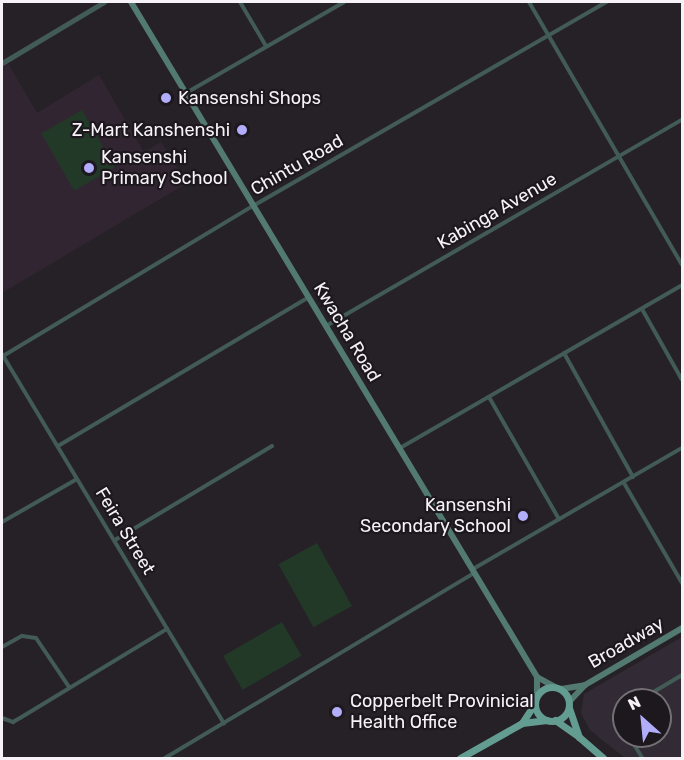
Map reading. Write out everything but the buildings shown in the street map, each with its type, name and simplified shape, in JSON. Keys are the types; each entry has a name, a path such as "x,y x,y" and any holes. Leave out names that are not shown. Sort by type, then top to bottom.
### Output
{"highway":[{"path":"522,723 544,689 558,688 569,705 579,737"},
{"path":"536,700 539,714 579,737 603,759"},
{"path":"460,759 522,723 551,720 563,716 569,705"}],"main road":[{"name":"Kwacha Road","path":"131,2 537,677"},
{"name":"Broadway","path":"585,685 682,628"},
{"path":"536,700 537,677 558,688 585,685"},
{"path":"569,705 585,685"}],"street":[{"path":"2,63 104,2"},
{"path":"240,2 266,46"},
{"path":"186,93 336,4 344,2"},
{"path":"529,2 682,265"},
{"name":"Chintu Road","path":"2,355 253,206 607,2"},
{"name":"Kabinga Avenue","path":"326,326 682,120"},
{"path":"399,448 682,285"},
{"path":"58,446 309,297"},
{"path":"642,309 682,380"},
{"path":"564,353 633,477"},
{"name":"Feira Street","path":"2,355 224,724"},
{"path":"489,397 559,519"},
{"path":"115,540 272,446"},
{"path":"165,759 559,519 682,448"},
{"path":"2,522 77,479"},
{"path":"624,483 682,583"},
{"path":"2,718 13,722 167,629"},
{"path":"2,647 22,636 36,638 69,687"},
{"path":"660,688 682,675"}],"shaded area":[{"name":"Kansenshi Primary School","path":"8,63 37,113 99,75 144,152 161,142 187,183 2,293 2,67"},
{"path":"682,637 682,758 625,758 612,748 672,748 672,688 612,688 612,748 590,730 581,713 584,694"}],"green space":[{"path":"82,110 115,167 74,191 41,134"},
{"path":"317,543 352,606 313,627 279,564"},
{"path":"282,622 302,656 243,690 223,656"}],"place":[{"name":"Kansenshi Shops","path":"166,98"},
{"name":"Z-Mart Kanshenshi","path":"242,130"},
{"name":"Kansenshi Primary School","path":"89,168"},
{"name":"Kansenshi Secondary School","path":"523,516"},
{"name":"Copperbelt Provinicial Health Office","path":"337,712"}]}
